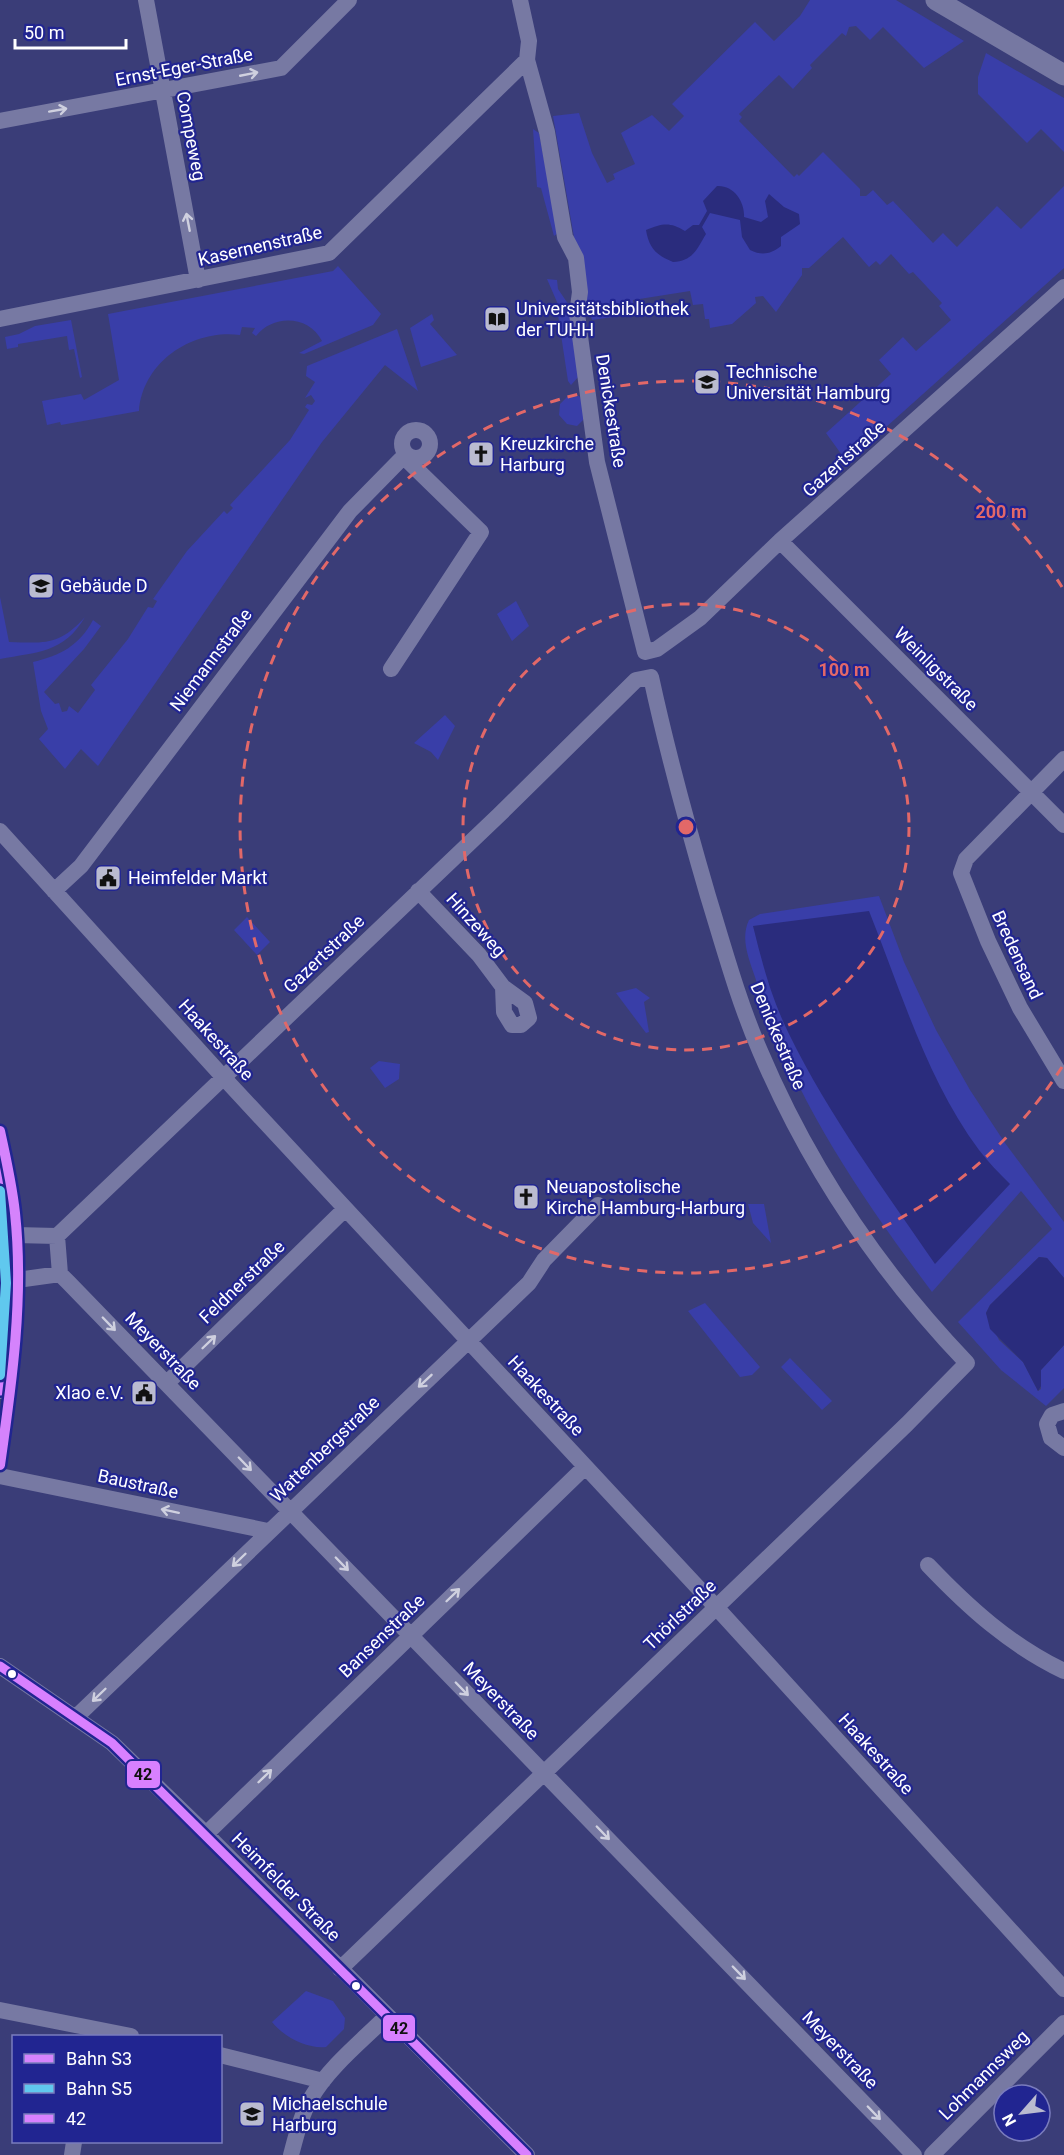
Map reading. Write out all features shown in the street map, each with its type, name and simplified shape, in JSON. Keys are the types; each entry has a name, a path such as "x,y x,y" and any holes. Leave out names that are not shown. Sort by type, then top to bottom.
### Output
{"main road":[{"path":"936,0 1064,75"}],"street":[{"name":"Compeweg","path":"146,0 198,280"},
{"name":"Ernst-Eger-Straße","path":"0,121 281,68 349,0"},
{"name":"Denickestraße","path":"520,0 529,41 527,60 547,132 565,237 576,258 580,292 576,314 597,462 645,652"},
{"name":"Kasernenstraße","path":"0,319 329,253 527,60"},
{"name":"Gazertstraße","path":"645,652 657,649 699,618 780,541 1064,287"},
{"name":"Niemannstraße","path":"54,891 81,866 350,511 405,455 481,532 391,669"},
{"name":"Weinligstraße","path":"780,541 1064,825"},
{"name":"Denickestraße","path":"651,677 661,723 717,927 735,986 760,1053 813,1158 846,1212 906,1294 967,1363"},
{"name":"Gazertstraße","path":"57,1236 636,680 651,677"},
{"path":"1032,792 1064,759"},
{"name":"Bredensand","path":"1032,792 966,859 961,873 988,941 1020,1008 1064,1082"},
{"name":"Haakestraße","path":"0,831 224,1078 716,1607 1064,1989"},
{"name":"Hinzeweg","path":"418,891 479,955 503,987"},
{"path":"0,1164 15,1235 17,1280 16,1300 0,1391"},
{"name":"Wattenbergstraße","path":"75,1718 529,1283 544,1260 598,1205"},
{"name":"Feldnerstraße","path":"167,1383 345,1209"},
{"path":"15,1235 57,1236 60,1274 17,1280"},
{"name":"Meyerstraße","path":"60,1274 914,2155"},
{"name":"Thörlstraße","path":"340,1969 967,1363"},
{"path":"1064,1406 1049,1418 1047,1428 1051,1437 1064,1448"},
{"name":"Bansenstraße","path":"206,1834 585,1467"},
{"name":"Baustraße","path":"0,1476 268,1531"},
{"path":"928,1565 987,1623 1064,1671"},
{"name":"Heimfelder Straße","path":"0,1666 112,1743 206,1834 521,2153"},
{"path":"0,2010 95,2033 113,2035"},
{"path":"291,2155 302,2118 323,2081 387,2016"},
{"name":"Lohmannsweg","path":"932,2155 1064,2023"},
{"path":"222,2056 323,2081"}],"shaded area":[{"path":"810,0 896,0 964,41 924,68 883,27 870,40 856,26 849,27 846,36 842,33 810,65 812,68 793,89 779,75 739,114 742,117 739,121 794,177 797,174 799,176 823,152 860,189 860,196 866,196 873,190 887,205 893,201 933,243 943,233 957,247 997,206 1021,229 1064,186 1064,268 847,462 826,433 891,374 879,360 903,337 916,351 951,320 939,306 942,303 913,272 909,274 891,254 880,265 876,261 869,267 843,237 809,268 802,268 802,275 776,312 763,296 755,297 756,303 732,324 710,328 709,319 705,319 703,304 693,305 690,291 633,300 634,314 592,320 583,289 553,116 579,113 592,153 607,183 615,179 613,174 635,164 621,133 652,115 669,131 684,116 672,104 755,22 774,41 800,16"},
{"path":"986,53 1064,98 1064,152 1041,129 1027,143 978,94 978,77"},
{"path":"533,129 539,133 558,233 554,236 541,188 537,187"},
{"path":"717,186 733,191 743,206 744,217 761,222 768,217 765,201 769,194 784,207 799,214 800,224 781,237 781,246 777,249 758,253 750,250 742,237 740,220 710,213 702,227 706,234 690,257 673,262 658,254 649,242 646,230 666,225 685,231 693,225 699,225 707,211 703,201"},
{"path":"338,266 381,314 373,325 304,354 299,353 322,341 309,326 290,320 272,324 256,336 252,333 255,328 242,327 240,335 222,334 205,337 188,343 160,363 143,393 139,411 61,425 60,422 47,425 42,401 81,394 84,400 119,380 108,314 333,271"},
{"path":"547,279 557,280 558,289 573,311 580,375 571,385 568,381 558,315 560,309"},
{"path":"432,314 434,320 430,324 457,355 421,367 410,328"},
{"path":"71,320 82,377 80,378 74,349 69,350 67,336 18,344 18,347 7,349 5,337 19,334 35,326"},
{"path":"397,329 418,391 385,365 322,442 98,766 81,749 65,769 39,739 48,729 41,711 33,662 68,648 82,637 93,620 101,626 84,649 44,692 55,704 59,703 62,712 67,711 69,706 78,713 95,690 91,685 128,639 148,607 153,608 157,601 153,599 187,551 224,511 227,514 233,508 230,505 290,440 309,410 305,407 307,404 312,405 315,401 311,395 305,398 315,382 306,376 307,366"},
{"path":"579,396 584,402 586,417 577,426 567,424 559,415 560,404 567,397"},
{"path":"0,597 9,642 51,641 67,633 85,617 77,629 59,644 38,652 0,659"},
{"path":"516,601 529,626 512,641 497,614"},
{"path":"445,715 455,726 438,760 431,752 414,743"},
{"path":"879,896 904,962 936,1030 970,1090 1005,1143 1064,1222 1064,1278 1047,1258 1039,1257 990,1305 986,1313 999,1340 1023,1362 1038,1391 1041,1389 1041,1370 1064,1345 1064,1388 1046,1406 1001,1370 958,1322 1052,1229 1021,1191 932,1292 854,1181 807,1102 787,1062 750,963 745,942 746,927 749,920 760,914"},
{"path":"869,911 917,1034 944,1094 979,1150 1010,1184 935,1264 858,1152 805,1064 777,1008 753,926"},
{"path":"247,917 270,942 257,955 234,930"},
{"path":"636,988 650,998 644,1002 649,1032 646,1033 616,993"},
{"path":"379,1061 400,1064 399,1079 385,1088 370,1068"},
{"path":"748,1204 764,1204 771,1243 753,1223"},
{"path":"1039,1257 1047,1258 1064,1278 1064,1345 1041,1370 1041,1386 1038,1391 1023,1362 990,1329 986,1313 990,1305"},
{"path":"705,1303 760,1367 752,1375 740,1377 688,1311"},
{"path":"790,1358 832,1401 822,1410 781,1367"},
{"path":"306,1991 333,2001 345,2018 344,2029 326,2047 311,2046 296,2041 272,2022"}],"rail line":[{"name":"S3","path":"0,1131 14,1203 18,1276 12,1371 0,1465"},
{"name":"S5","path":"0,1191 6,1283 0,1375"}],"transit line":[{"name":"42","path":"0,1164 14,1232 17,1266 13,1323 0,1391"},
{"name":"42","path":"0,1666 112,1743 527,2155"}],"place":[{"name":"Universitätsbibliothek der TUHH","path":"497,319"},
{"name":"Technische Universität Hamburg","path":"707,382"},
{"name":"Kreuzkirche Harburg","path":"481,454"},
{"name":"Gebäude D","path":"41,586"},
{"name":"Heimfelder Markt","path":"108,878"},
{"name":"Neuapostolische Kirche Hamburg-Harburg","path":"526,1197"},
{"name":"Xlao e.V.","path":"144,1393"},
{"name":"Michaelschule Harburg","path":"252,2114"}]}
